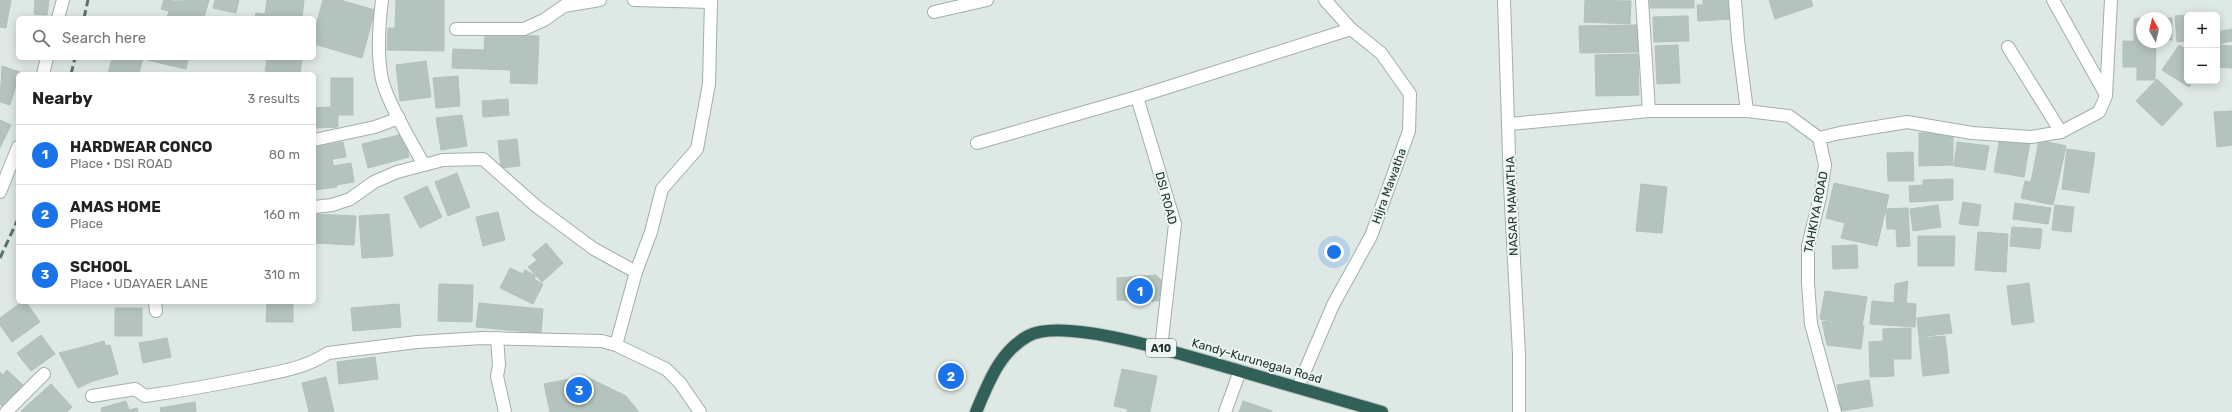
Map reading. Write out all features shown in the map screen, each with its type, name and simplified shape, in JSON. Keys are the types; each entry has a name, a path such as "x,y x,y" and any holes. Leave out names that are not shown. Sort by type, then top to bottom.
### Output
{"highway":[{"name":"Kandy-Kurunegala Road","path":"976,412 991,378 1008,350 1028,336 1051,331 1118,338 1161,348 1382,412"}],"street":[{"path":"59,16 63,0"},
{"path":"382,0 380,18 381,74 385,89 424,165"},
{"path":"456,29 524,29 544,20 564,6 600,0"},
{"path":"616,345 636,272 651,232 662,188 697,149 710,84 711,1 634,0"},
{"path":"934,12 987,0"},
{"name":"Hijra Mawatha","path":"1298,387 1333,306 1371,236 1409,131 1410,94 1381,53 1350,29 1326,0"},
{"name":"NASAR MAWATHA","path":"1504,0 1510,185 1519,354 1519,412"},
{"path":"1642,0 1649,111"},
{"path":"1735,0 1738,40 1747,111"},
{"path":"2053,0 2106,96"},
{"path":"1509,124 1649,111 1747,111 1789,116 1819,138 1840,132 1907,122 1972,133 2031,137 2061,132 2099,112 2106,96 2111,0"},
{"path":"977,143 1137,97 1350,29"},
{"path":"2008,47 2061,132"},
{"path":"44,72 46,60"},
{"name":"DSI ROAD","path":"1137,97 1175,224 1161,348"},
{"path":"316,140 376,126 399,118"},
{"name":"TAHKIYA ROAD","path":"1819,138 1825,165 1820,197 1808,246 1808,283 1811,324 1835,412"},
{"path":"0,192 16,152"},
{"path":"316,207 332,206 350,200 374,182 398,172 443,160 483,159 536,206 594,249 636,272"},
{"path":"497,338 499,365 497,376 505,412"},
{"path":"92,396 135,389 145,396 204,387 288,370 313,363 328,353 417,342 497,338 580,339 602,341 616,345 666,369 680,382 700,412"},
{"path":"1225,412 1240,371"},
{"path":"11,410 44,374"}],"building":[{"path":"0,0 11,0 6,28 0,27"},
{"path":"35,0 49,0 47,15 34,14"},
{"path":"164,0 209,0 205,16 168,16 169,11 161,9"},
{"path":"215,0 239,0 236,13 213,8"},
{"path":"267,0 304,0 302,16 255,16 256,13 265,14"},
{"path":"323,0 340,0 375,10 362,58 316,45 316,25"},
{"path":"396,0 444,0 444,51 387,50 388,28 395,28"},
{"path":"1585,0 1631,1 1630,24 1584,22"},
{"path":"1650,0 1694,0 1694,8 1650,8"},
{"path":"1703,0 1733,0 1734,19 1698,21 1697,5 1703,5"},
{"path":"1769,0 1811,0 1813,6 1775,19"},
{"path":"2184,15 2184,41 2177,42 2175,16"},
{"path":"1688,16 1689,41 1654,42 1653,17"},
{"path":"2134,19 2136,19 2136,41 2134,41"},
{"path":"1638,25 1638,52 1580,53 1579,26"},
{"path":"2232,29 2232,41 2220,44 2220,31"},
{"path":"485,35 539,36 537,84 510,83 511,70 483,69"},
{"path":"2123,41 2136,41 2136,48 2156,48 2155,80 2137,80 2137,67 2123,67"},
{"path":"1678,45 1680,83 1657,84 1655,46"},
{"path":"2179,45 2184,48 2184,84 2162,70"},
{"path":"2220,45 2232,46 2232,68 2220,67"},
{"path":"453,49 484,50 483,69 452,68"},
{"path":"1638,54 1639,95 1596,96 1595,55"},
{"path":"112,60 142,60 140,72 108,72"},
{"path":"147,60 188,60 186,69"},
{"path":"267,60 302,60 300,72 265,71"},
{"path":"426,61 431,97 400,101 396,65"},
{"path":"2,66 20,72 16,72 16,85 10,105 0,102"},
{"path":"458,76 460,106 436,108 433,78"},
{"path":"331,78 353,78 353,115 331,115"},
{"path":"2157,79 2183,104 2162,126 2136,101"},
{"path":"2184,84 2191,84 2189,87"},
{"path":"508,99 509,115 483,117 482,101"},
{"path":"331,107 331,115 338,115 338,127 316,128 316,108"},
{"path":"2232,111 2232,145 2217,147 2214,112"},
{"path":"462,115 467,146 441,150 436,118"},
{"path":"0,120 11,125 0,148"},
{"path":"1919,133 1953,133 1953,165 1919,166"},
{"path":"403,134 409,157 368,168 362,144"},
{"path":"2000,137 2030,142 2024,177 1994,172"},
{"path":"517,139 520,166 501,168 498,141"},
{"path":"2039,140 2066,146 2053,205 2021,198 2025,181 2031,182"},
{"path":"343,142 346,157 316,162 316,147"},
{"path":"1957,142 1989,146 1985,170 1954,166"},
{"path":"2067,149 2095,153 2089,193 2062,189"},
{"path":"1913,152 1914,181 1888,181 1887,153"},
{"path":"332,159 337,187 316,190 316,162"},
{"path":"351,163 354,182 336,185 333,166"},
{"path":"457,173 470,207 448,216 435,182"},
{"path":"1953,179 1953,200 1910,202 1909,186 1923,185 1923,180"},
{"path":"1834,183 1889,195 1877,246 1841,238 1845,223 1826,218"},
{"path":"1641,184 1667,187 1662,233 1636,231"},
{"path":"427,186 442,217 420,228 404,197"},
{"path":"1963,202 1981,205 1978,226 1959,224"},
{"path":"2015,203 2051,208 2048,224 2013,219"},
{"path":"1938,205 1941,227 1913,231 1910,209"},
{"path":"2055,205 2074,207 2071,232 2052,230"},
{"path":"1908,208 1910,246 1897,247 1896,229 1887,229 1886,209"},
{"path":"498,212 505,240 483,246 476,217"},
{"path":"316,214 356,216 354,245 316,243"},
{"path":"389,214 393,256 362,258 359,216"},
{"path":"2012,227 2042,229 2040,249 2010,246"},
{"path":"1978,232 2008,234 2006,272 1975,270"},
{"path":"1918,236 1955,236 1954,266 1918,266"},
{"path":"546,243 563,263 542,282 528,267 537,260 532,255"},
{"path":"1857,245 1858,268 1833,269 1832,246"},
{"path":"510,268 523,274 525,270 536,276 534,279 543,284 533,304 500,288"},
{"path":"1156,275 1164,283 1161,301 1117,300 1117,278"},
{"path":"1908,281 1906,303 1916,304 1915,327 1870,324 1872,301 1894,303 1895,284"},
{"path":"2029,283 2034,322 2012,325 2007,286"},
{"path":"439,284 473,285 472,322 438,321"},
{"path":"1825,291 1867,297 1862,326 1820,319"},
{"path":"479,303 510,306 508,330 476,327"},
{"path":"19,304 27,304 40,322 12,342 0,325 0,318"},
{"path":"267,304 293,304 293,322 266,322"},
{"path":"399,304 401,327 353,331 351,308"},
{"path":"510,306 543,309 541,333 508,330"},
{"path":"115,308 142,308 142,336 115,336"},
{"path":"1949,314 1952,333 1919,337 1917,318"},
{"path":"1822,321 1864,326 1861,349 1827,345"},
{"path":"1911,328 1911,359 1893,359 1894,376 1870,377 1869,342 1883,341 1883,329"},
{"path":"41,335 55,354 31,371 17,353"},
{"path":"1945,336 1949,373 1923,376 1919,338"},
{"path":"167,338 171,357 143,363 139,343"},
{"path":"104,341 105,346 110,345 118,374 93,381 83,347"},
{"path":"83,347 93,381 78,388 59,353"},
{"path":"375,357 378,379 339,384 337,362"},
{"path":"1122,369 1157,376 1150,412 1127,412 1128,409 1114,406"},
{"path":"7,370 23,385 3,407 0,404 0,372 3,375"},
{"path":"946,371 958,373 956,383 944,380"},
{"path":"585,376 626,396 639,412 550,412 544,384"},
{"path":"326,377 334,412 309,412 302,383"},
{"path":"1869,380 1873,406 1841,411 1837,385"},
{"path":"51,384 72,407 67,412 21,411"},
{"path":"126,401 129,410 137,408 138,412 102,412 101,408"},
{"path":"1243,401 1272,411 1272,412 1239,412"},
{"path":"195,402 196,412 161,412 160,408"}],"railway":[{"path":"84,16 88,0"},
{"path":"72,72 74,60"},
{"path":"0,258 16,223"}],"place":[{"name":"HARDWEAR CONCO","path":"1140,291"},
{"name":"AMAS HOME","path":"951,376"},
{"name":"SCHOOL","path":"579,390"}]}
